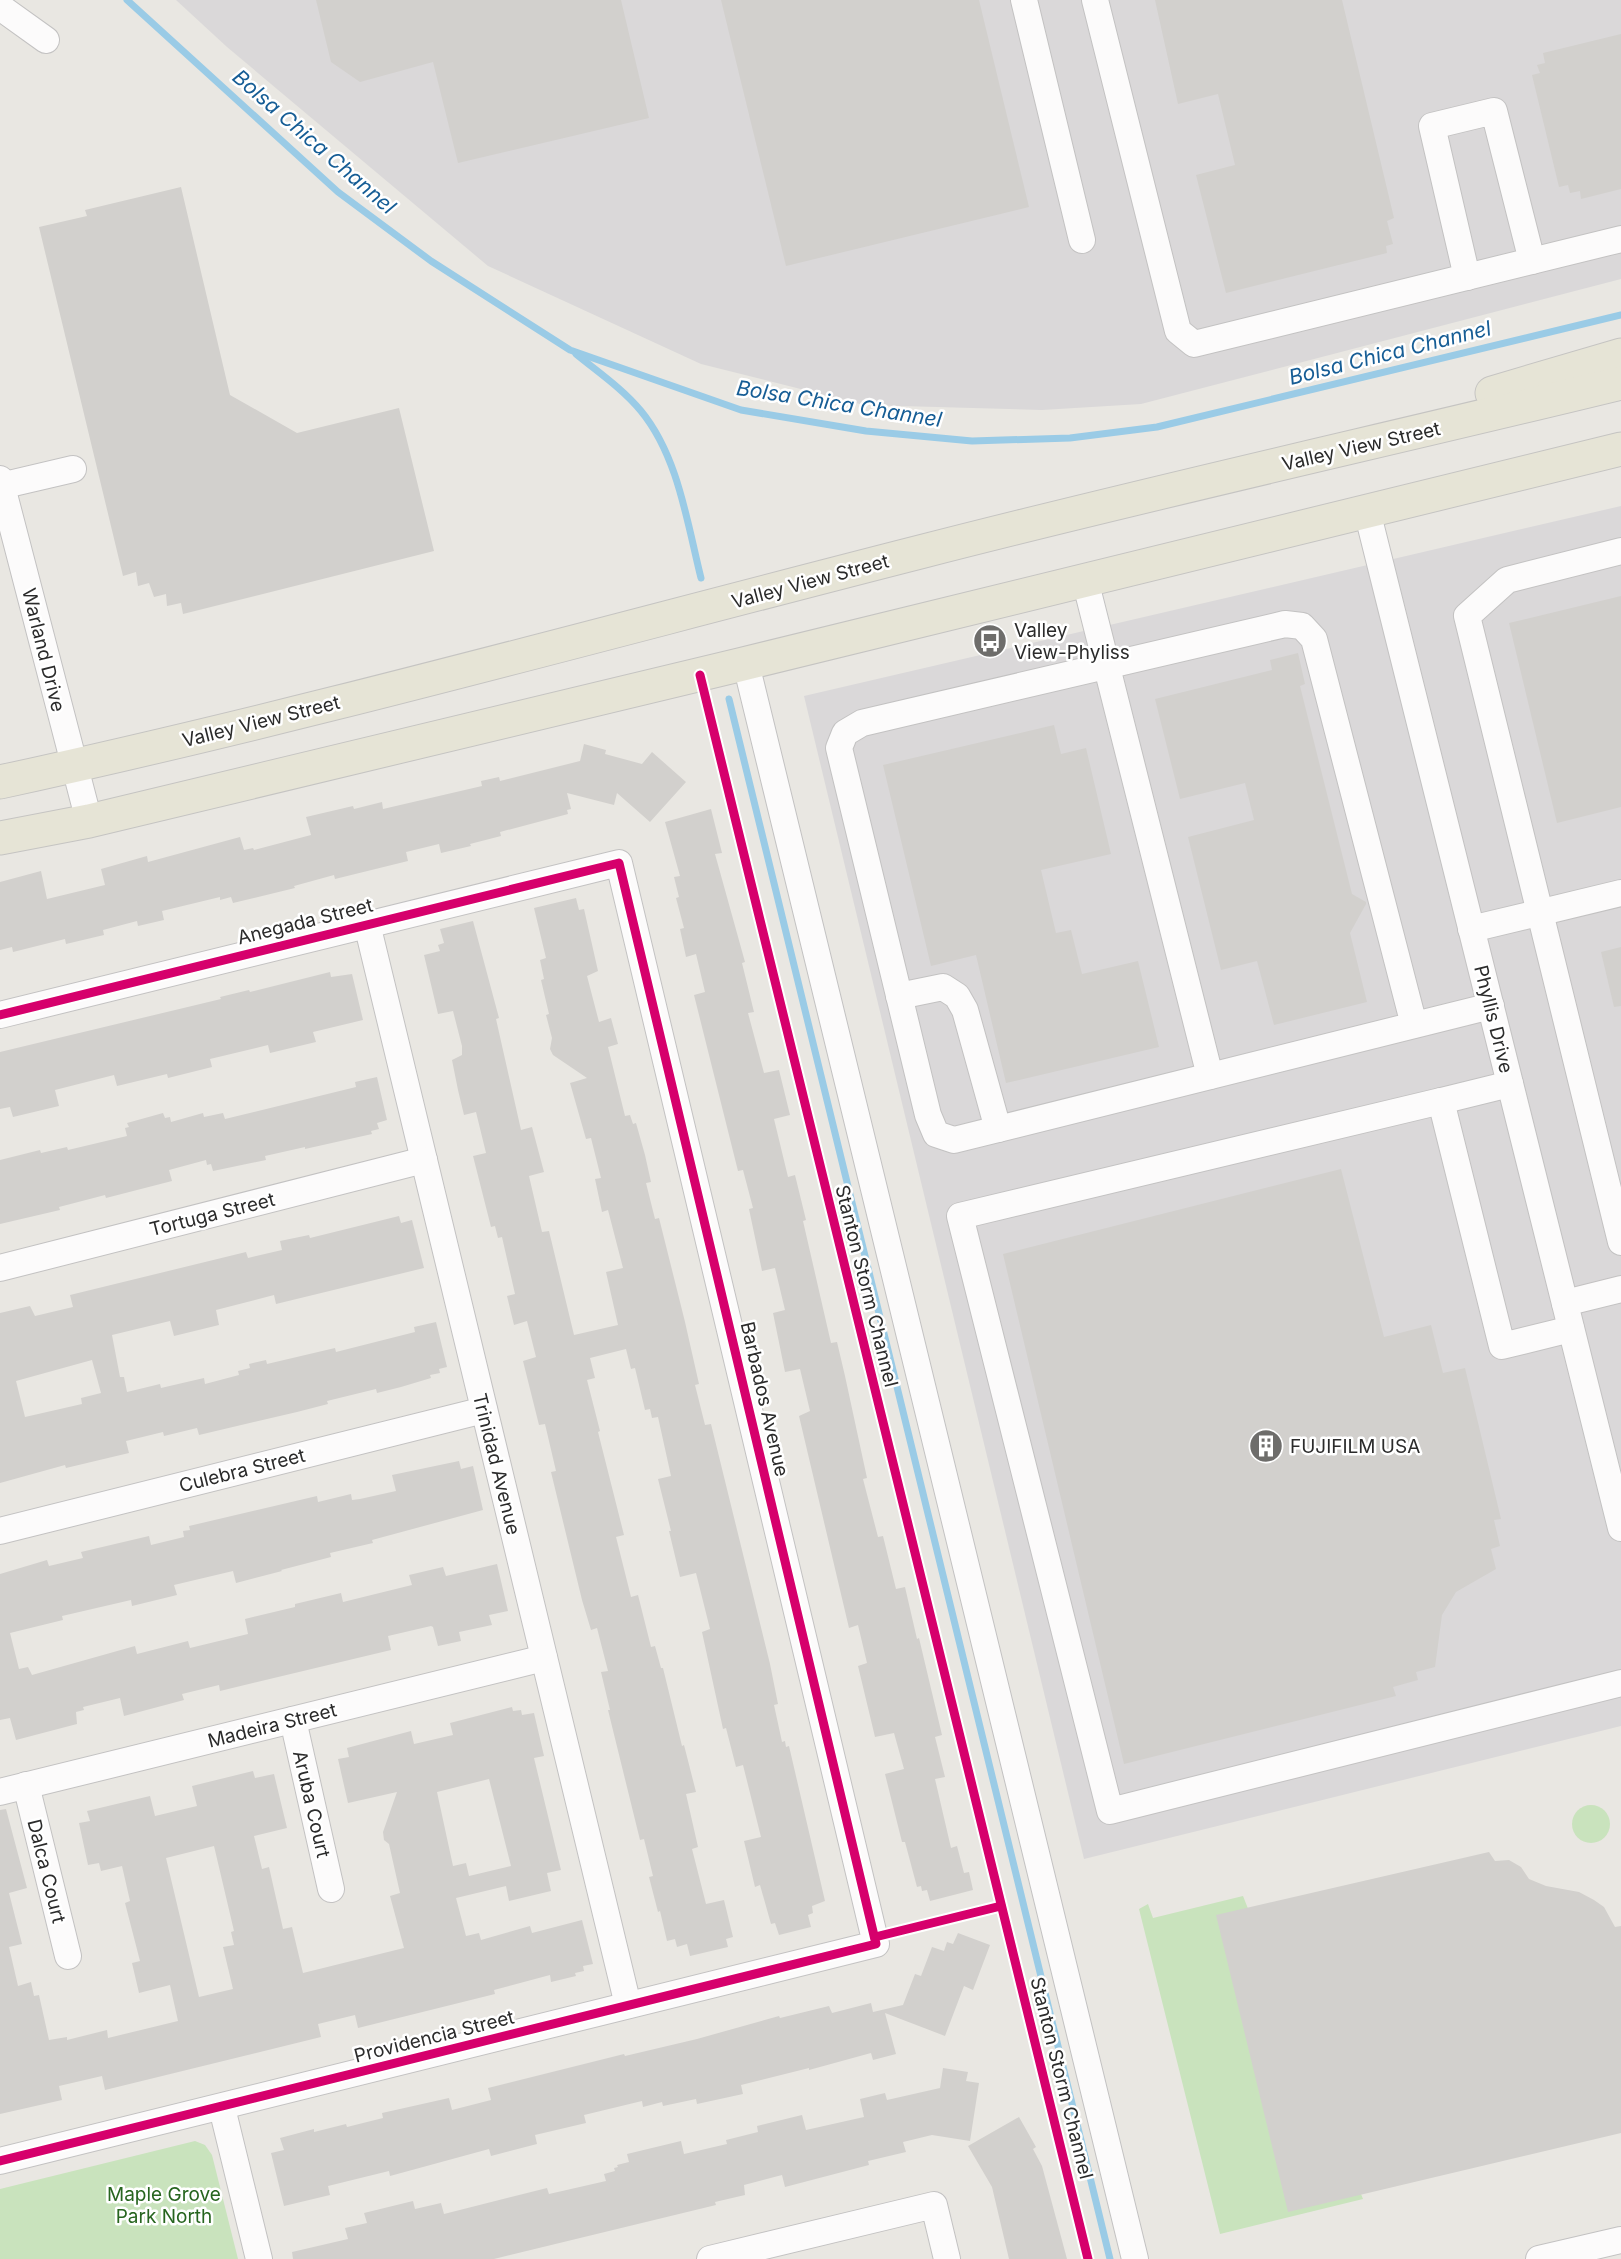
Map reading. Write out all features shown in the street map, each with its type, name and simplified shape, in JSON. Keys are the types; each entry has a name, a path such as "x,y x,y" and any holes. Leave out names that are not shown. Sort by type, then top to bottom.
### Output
{"main road":[{"path":"1378,442 1418,414 1621,355"},
{"name":"Valley View Street","path":"0,782 242,726 726,604 922,551 1621,383"},
{"path":"0,838 89,821 746,664 1621,449"}],"street":[{"path":"1024,0 1082,240"},
{"path":"1096,0 1178,331 1194,344 1621,239"},
{"path":"0,7 46,40"},
{"path":"1467,277 1432,126 1494,111 1532,261"},
{"path":"1,484 73,469"},
{"name":"Warland Drive","path":"1,484 89,821"},
{"name":"Phyllis Drive","path":"1367,511 1621,1528"},
{"path":"1621,551 1507,580 1467,616 1621,1242"},
{"path":"1085,580 1210,1076"},
{"path":"1413,1026 1314,639 1301,625 1285,624 862,723 845,733 839,748 928,1115 936,1134 954,1140 1413,1026 1491,1006"},
{"path":"746,664 1135,2259"},
{"name":"Anegada Street","path":"0,1015 619,863"},
{"name":"Barbados Avenue","path":"619,863 876,1944"},
{"path":"1471,929 1621,893"},
{"name":"Trinidad Avenue","path":"367,924 628,2005"},
{"path":"900,996 943,987 957,996 965,1010 998,1129"},
{"path":"1510,1084 960,1216 1110,1811 1621,1683"},
{"path":"1441,1101 1502,1346 1571,1329"},
{"name":"Tortuga Street","path":"0,1268 424,1160"},
{"path":"1565,1303 1621,1289"},
{"name":"Culebra Street","path":"0,1531 484,1410"},
{"name":"Madeira Street","path":"0,1792 544,1658"},
{"name":"Aruba Court","path":"293,1720 331,1889"},
{"name":"Dalca Court","path":"26,1786 68,1956"},
{"name":"Providencia Street","path":"0,2161 876,1944"},
{"path":"222,2108 259,2259"},
{"path":"710,2259 934,2205 947,2259"},
{"path":"1539,2259 1621,2240"}],"shaded area":[{"path":"176,0 1621,0 1621,279 1141,404 1042,410 864,405 701,364 488,266 227,47"},
{"path":"1621,506 1621,1726 1084,1859 804,696"}],"green space":[{"path":"1591,1805 1605,1810 1610,1824 1605,1838 1591,1843 1577,1838 1572,1824 1577,1810"},
{"path":"1243,1896 1363,2199 1220,2234 1139,1909 1148,1904 1153,1918"},
{"name":"Maple Grove Park North","path":"195,2141 205,2145 212,2155 238,2259 0,2259 0,2189"}],"building":[{"path":"316,0 621,0 649,118 458,163 433,62 360,82 331,62"},
{"path":"721,0 979,0 1029,207 786,266"},
{"path":"1155,0 1342,0 1394,218 1387,221 1393,244 1386,246 1387,253 1226,293 1196,175 1235,165 1218,94 1178,104"},
{"path":"1621,34 1621,189 1581,199 1580,191 1570,193 1568,185 1559,187 1532,75 1540,73 1537,65 1545,63 1543,53"},
{"path":"181,187 230,395 297,433 399,408 434,551 183,614 181,603 167,606 166,594 154,597 149,583 138,586 136,572 123,576 39,227 87,216 85,210"},
{"path":"1621,596 1621,807 1557,823 1509,623"},
{"path":"1298,653 1305,684 1300,686 1352,894 1366,902 1350,933 1367,1002 1274,1025 1257,961 1221,970 1188,837 1254,820 1245,783 1180,799 1155,699 1272,670 1270,660"},
{"path":"1054,725 1061,754 1086,748 1111,854 1041,870 1056,933 1071,930 1082,974 1138,961 1159,1047 1006,1083 976,955 931,966 883,765"},
{"path":"584,744 606,750 605,754 642,764 652,752 686,782 650,822 617,793 614,805 567,793 571,809 567,810 568,814 500,832 501,836 470,844 471,846 441,853 439,844 406,852 408,861 335,879 334,875 294,886 295,888 233,903 231,897 220,900 220,897 162,911 164,920 138,926 137,921 103,930 104,935 66,944 65,939 13,952 12,947 0,950 0,882 41,871 47,899 105,885 101,869 147,856 148,862 240,837 244,850 254,850 311,835 306,817 382,802 383,809 482,786 481,781 499,777 500,781 580,761"},
{"path":"711,809 722,853 715,854 745,962 742,963 754,1012 748,1013 764,1073 779,1070 790,1115 774,1119 788,1177 795,1175 831,1343 837,1342 867,1478 863,1479 878,1537 883,1536 896,1589 905,1587 942,1735 935,1737 945,1777 935,1779 951,1848 957,1846 964,1873 969,1872 973,1890 930,1901 927,1890 922,1891 921,1886 917,1887 905,1842 902,1842 885,1774 904,1769 894,1733 875,1737 858,1666 867,1663 858,1625 849,1628 799,1416 810,1411 800,1369 785,1372 773,1313 785,1310 775,1268 762,1271 749,1209 753,1208 743,1170 738,1171 694,995 705,992 696,954 686,957 680,929 684,928 674,877 680,876 665,822"},
{"path":"576,898 579,910 584,909 598,971 587,976 599,1022 611,1018 618,1044 608,1047 625,1116 630,1115 633,1124 636,1123 645,1155 651,1182 646,1183 655,1219 659,1218 685,1322 699,1384 695,1385 705,1425 711,1424 770,1664 778,1704 774,1705 782,1742 785,1741 786,1747 789,1746 825,1901 812,1906 813,1913 808,1915 811,1927 779,1935 775,1923 771,1924 760,1885 755,1887 744,1841 761,1837 743,1765 736,1767 726,1728 723,1729 702,1632 710,1629 696,1573 680,1577 669,1531 658,1479 671,1476 658,1417 652,1418 650,1409 645,1410 635,1368 631,1369 626,1349 590,1358 595,1378 587,1380 624,1535 616,1537 631,1597 638,1595 651,1647 655,1646 663,1668 696,1792 686,1794 698,1847 692,1849 706,1904 724,1900 733,1937 726,1939 728,1947 690,1956 687,1944 677,1947 675,1939 667,1941 660,1911 658,1912 649,1877 653,1876 644,1839 640,1840 608,1710 601,1672 608,1671 597,1628 591,1630 582,1600 551,1472 556,1471 545,1424 539,1425 523,1361 536,1357 527,1321 514,1325 507,1296 515,1294 502,1237 498,1238 495,1226 491,1227 473,1156 486,1153 476,1112 464,1115 458,1090 452,1060 462,1055 462,1046 453,1011 438,1014 424,955 440,951 438,945 444,943 440,929 473,921 499,1018 496,1019 521,1130 532,1127 544,1172 529,1176 542,1232 549,1231 574,1335 618,1325 606,1272 623,1268 608,1210 602,1212 595,1179 601,1178 591,1138 586,1139 570,1083 587,1078 553,1055 550,1049 552,1038 546,1015 549,1014 541,980 544,979 540,960 546,958 534,908"},
{"path":"1621,947 1621,1006 1614,1007 1601,952"},
{"path":"330,972 331,977 352,974 363,1020 313,1032 316,1042 270,1053 268,1045 210,1059 212,1067 168,1078 167,1074 117,1086 114,1075 55,1090 59,1106 13,1117 10,1107 0,1109 0,1052"},
{"path":"377,1077 387,1120 377,1123 379,1129 371,1131 372,1134 265,1156 266,1160 213,1171 206,1160 169,1170 172,1181 106,1198 105,1195 59,1207 60,1210 0,1224 0,1160 40,1150 41,1153 67,1147 68,1150 127,1136 127,1123 163,1113 165,1118 170,1117 171,1122 203,1113 204,1117 223,1113 225,1119 356,1087 355,1082"},
{"name":"FUJIFILM USA","path":"1341,1169 1384,1337 1431,1325 1443,1373 1465,1368 1501,1519 1494,1520 1500,1546 1491,1549 1496,1569 1456,1592 1442,1615 1435,1667 1416,1672 1418,1680 1393,1687 1396,1696 1124,1764 1003,1254"},
{"path":"399,1216 401,1223 412,1220 424,1268 276,1304 274,1295 216,1310 219,1325 174,1336 170,1321 112,1335 120,1377 124,1377 127,1392 160,1384 161,1388 204,1378 205,1384 239,1375 238,1371 250,1368 249,1364 266,1360 267,1364 335,1348 336,1352 415,1332 414,1327 436,1322 447,1367 439,1369 440,1373 430,1375 431,1378 401,1387 377,1393 376,1389 327,1401 328,1404 199,1435 197,1428 164,1436 163,1432 126,1441 129,1453 66,1468 65,1465 0,1483 0,1313 30,1306 35,1316 73,1307 70,1295 246,1252 248,1258 282,1250 280,1241 309,1235 310,1238","holes":["92,1360 101,1393 81,1398 82,1404 25,1417 16,1381"]},
{"path":"459,1461 461,1469 473,1466 483,1510 372,1540 373,1543 330,1553 331,1557 236,1583 233,1571 174,1585 177,1595 132,1606 131,1600 62,1616 63,1620 10,1633 19,1669 28,1667 32,1675 135,1646 137,1654 188,1641 190,1648 248,1634 245,1619 295,1607 295,1604 341,1593 343,1602 412,1585 409,1575 443,1567 446,1576 497,1564 508,1611 489,1615 492,1625 459,1632 461,1641 438,1646 431,1626 388,1636 391,1650 220,1691 219,1685 182,1694 184,1700 124,1716 120,1698 83,1707 84,1710 76,1712 77,1724 16,1740 10,1718 0,1720 0,1574 47,1560 49,1566 83,1558 81,1552 149,1536 151,1545 184,1537 183,1531 190,1530 189,1526 317,1496 318,1502 351,1494 352,1500 396,1491 392,1475"},
{"path":"512,1707 513,1711 521,1710 522,1715 534,1713 544,1756 534,1758 561,1870 547,1873 551,1891 509,1901 506,1886 456,1898 466,1936 479,1933 481,1940 530,1926 532,1933 582,1920 593,1964 583,1966 584,1971 575,1973 576,1976 551,1982 550,1975 494,1990 495,1994 358,2028 355,2015 318,2024 321,2037 105,2090 102,2076 59,2086 62,2100 0,2114 0,1810 6,1809 27,1888 9,1893 22,1944 9,1947 18,1986 31,1982 34,1996 39,1995 49,2040 67,2037 67,2040 107,2030 108,2038 178,2021 170,1985 139,1993 132,1963 140,1961 125,1903 130,1901 122,1866 101,1871 99,1863 88,1865 79,1823 90,1821 87,1811 150,1796 155,1816 197,1806 192,1786 253,1771 255,1778 274,1774 287,1828 254,1836 262,1869 269,1867 283,1929 292,1927 303,1973 404,1948 390,1896 400,1893 389,1844 384,1840 383,1832 397,1792 348,1803 338,1759 349,1757 347,1748 411,1731 414,1744 453,1735 450,1723","holes":["489,1779 511,1866 469,1876 466,1863 453,1866 437,1792","214,1846 234,1931 231,1932 234,1945 223,1947 233,1989 199,1997 166,1858"]},
{"path":"1489,1852 1495,1861 1509,1860 1521,1867 1529,1879 1546,1886 1579,1892 1594,1900 1604,1907 1615,1927 1621,1926 1621,2133 1288,2212 1216,1915"},
{"path":"958,1933 990,1945 973,1990 964,1986 945,2036 885,2013 896,2054 873,2060 871,2053 741,2085 743,2094 697,2104 696,2099 663,2106 662,2102 643,2107 642,2101 584,2115 586,2123 535,2135 537,2144 491,2156 489,2149 390,2176 389,2171 328,2186 330,2195 284,2206 271,2153 284,2150 280,2138 314,2129 314,2132 346,2124 347,2127 383,2118 382,2113 449,2098 452,2110 491,2100 488,2088 697,2039 779,2016 780,2018 829,2006 832,2013 871,2003 873,2012 903,2005 915,1974 921,1976 932,1947 944,1951 947,1942 953,1944"},
{"path":"943,2068 968,2072 966,2081 979,2083 970,2141 932,2135 903,2142 906,2152 868,2161 869,2165 785,2187 782,2175 744,2185 745,2195 715,2202 716,2205 494,2259 293,2259 292,2252 348,2239 345,2228 367,2223 364,2213 413,2201 415,2209 441,2203 444,2214 547,2188 549,2194 606,2181 604,2174 615,2171 617,2165 629,2162 627,2154 681,2141 684,2154 727,2144 726,2140 758,2132 757,2126 802,2115 806,2130 864,2117 860,2099 885,2093 887,2100 940,2088"},
{"path":"1019,2117 1036,2147 1033,2149 1042,2166 1067,2259 1009,2259 992,2187 968,2146"}],"waterway":[{"name":"Bolsa Chica Channel","path":"127,0 338,192 431,261 570,350 741,410 866,431 972,441 1070,438 1157,427 1621,315"},
{"name":"Stanton Storm Channel","path":"576,354 626,395 654,429 680,490 701,578"},
{"name":"Stanton Storm Channel","path":"729,699 1110,2259"}],"cycle path":[{"name":"Stanton Storm Channel","path":"700,675 1088,2259"},
{"path":"0,1015 619,863 876,1944 0,2161"},
{"path":"875,1937 1001,1906"}],"place":[{"name":"Valley View-Phyliss","path":"990,641"},
{"name":"FUJIFILM USA","path":"1266,1446"}]}
